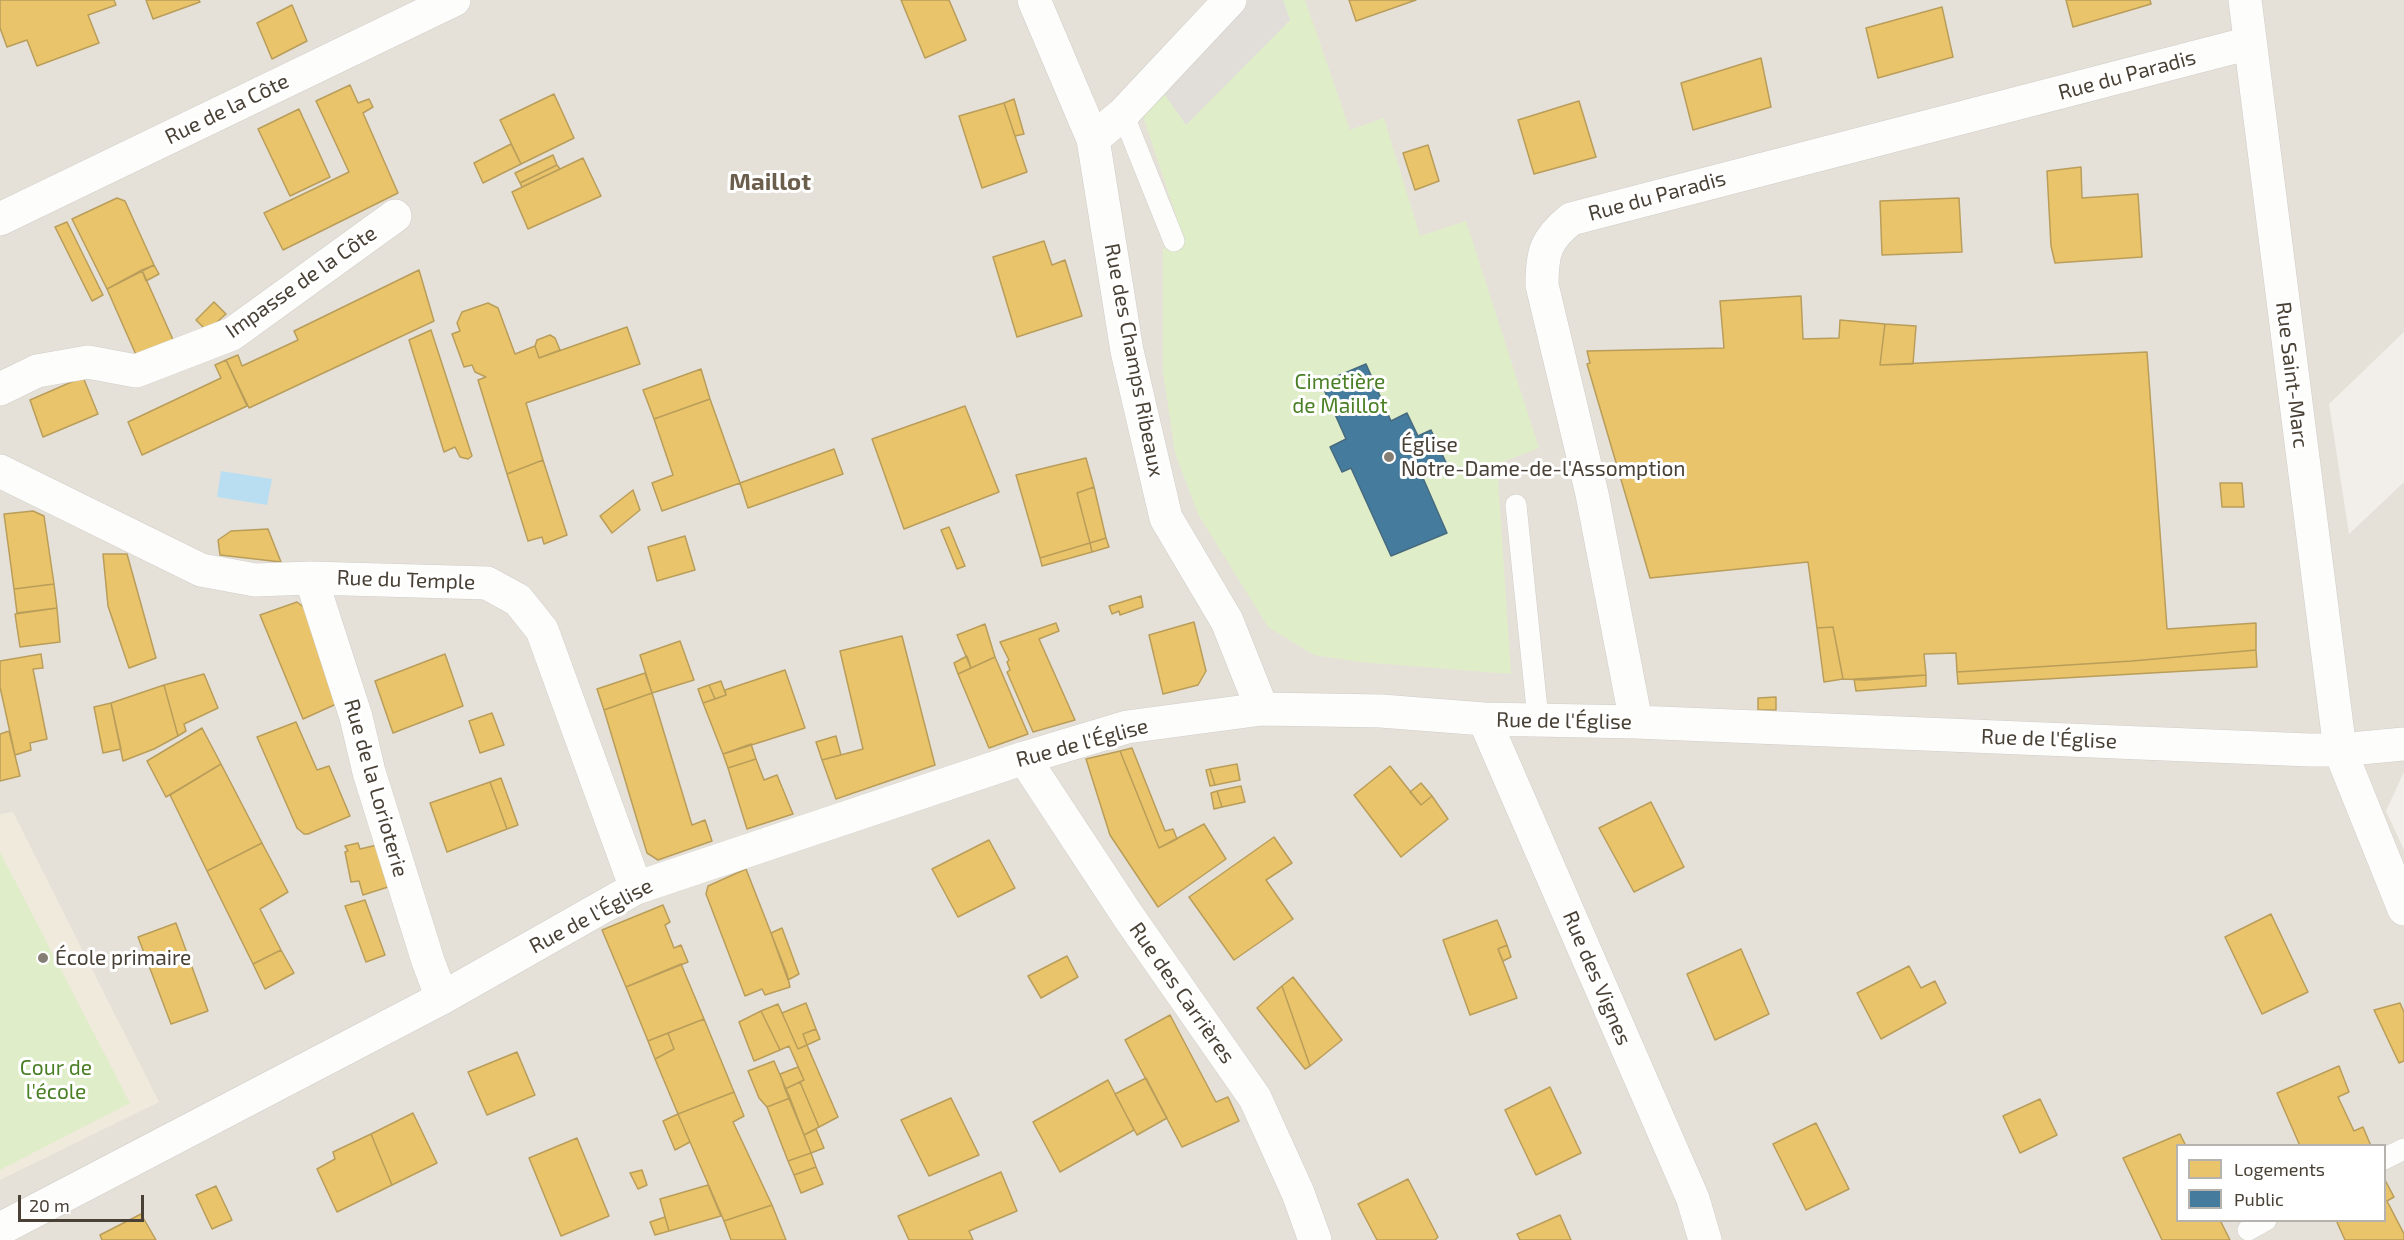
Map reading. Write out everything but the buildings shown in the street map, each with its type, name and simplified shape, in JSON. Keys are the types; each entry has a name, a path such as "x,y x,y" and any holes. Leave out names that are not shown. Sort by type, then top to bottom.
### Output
{"street":[{"name":"Rue de la Côte","path":"0,219 454,0"},
{"name":"Rue des Champs Ribeaux","path":"1034,0 1093,139 1127,351 1166,518 1227,621 1262,709"},
{"path":"1093,139 1123,114 1230,0"},
{"name":"Rue Saint-Marc","path":"2246,0 2340,750 2404,909"},
{"name":"Rue du Paradis","path":"1636,722 1592,494 1542,285 1545,248 1557,230 1571,219 2250,43"},
{"name":"Impasse de la Côte","path":"0,389 37,371 88,362 136,371 232,334 395,216"},
{"name":"Rue du Temple","path":"0,471 201,570 255,580 311,578 487,582 518,600 542,630 636,888"},
{"name":"Rue de la Lorioterie","path":"311,578 356,717 369,772 428,961 442,998"},
{"name":"Rue de l'Église","path":"0,1229 442,998 636,888 1024,758 1127,727 1262,709 1381,711 1484,719 1636,722 2340,750 2404,744"},
{"name":"Rue des Vignes","path":"1484,719 1692,1199 1705,1240"},
{"name":"Rue des Carrières","path":"1024,758 1128,916 1255,1098 1298,1193 1315,1240"}],"lane":[{"path":"1123,114 1174,240"},
{"path":"1516,505 1538,719"},
{"path":"2386,1158 2404,1149"}],"shaded area":[{"path":"0,0 2404,0 2404,332 2329,404 2349,534 2404,482 2404,772 2386,811 2404,850 2404,1240 0,1240"},
{"path":"1230,0 1283,0 1290,20 1186,125 1154,79"},
{"name":"Cour de l'école","path":"13,812 159,1102 0,1180 0,814"}],"green space":[{"name":"Cimetière de Maillot","path":"1283,0 1305,0 1350,130 1384,118 1420,236 1466,221 1539,448 1497,464 1511,674 1359,662 1314,655 1268,627 1198,514 1175,453 1163,372 1163,249 1182,234 1144,119 1146,103 1154,79 1186,124 1290,20"},
{"name":"Cour de l'école","path":"0,852 130,1103 0,1170"}],"water":[{"path":"221,471 272,479 267,505 217,497"}],"place":[{"name":"Église Notre-Dame-de-l'Assomption","path":"1389,457"},
{"name":"École primaire","path":"43,958"}],"district":[{"name":"Maillot","path":"770,182"}]}
